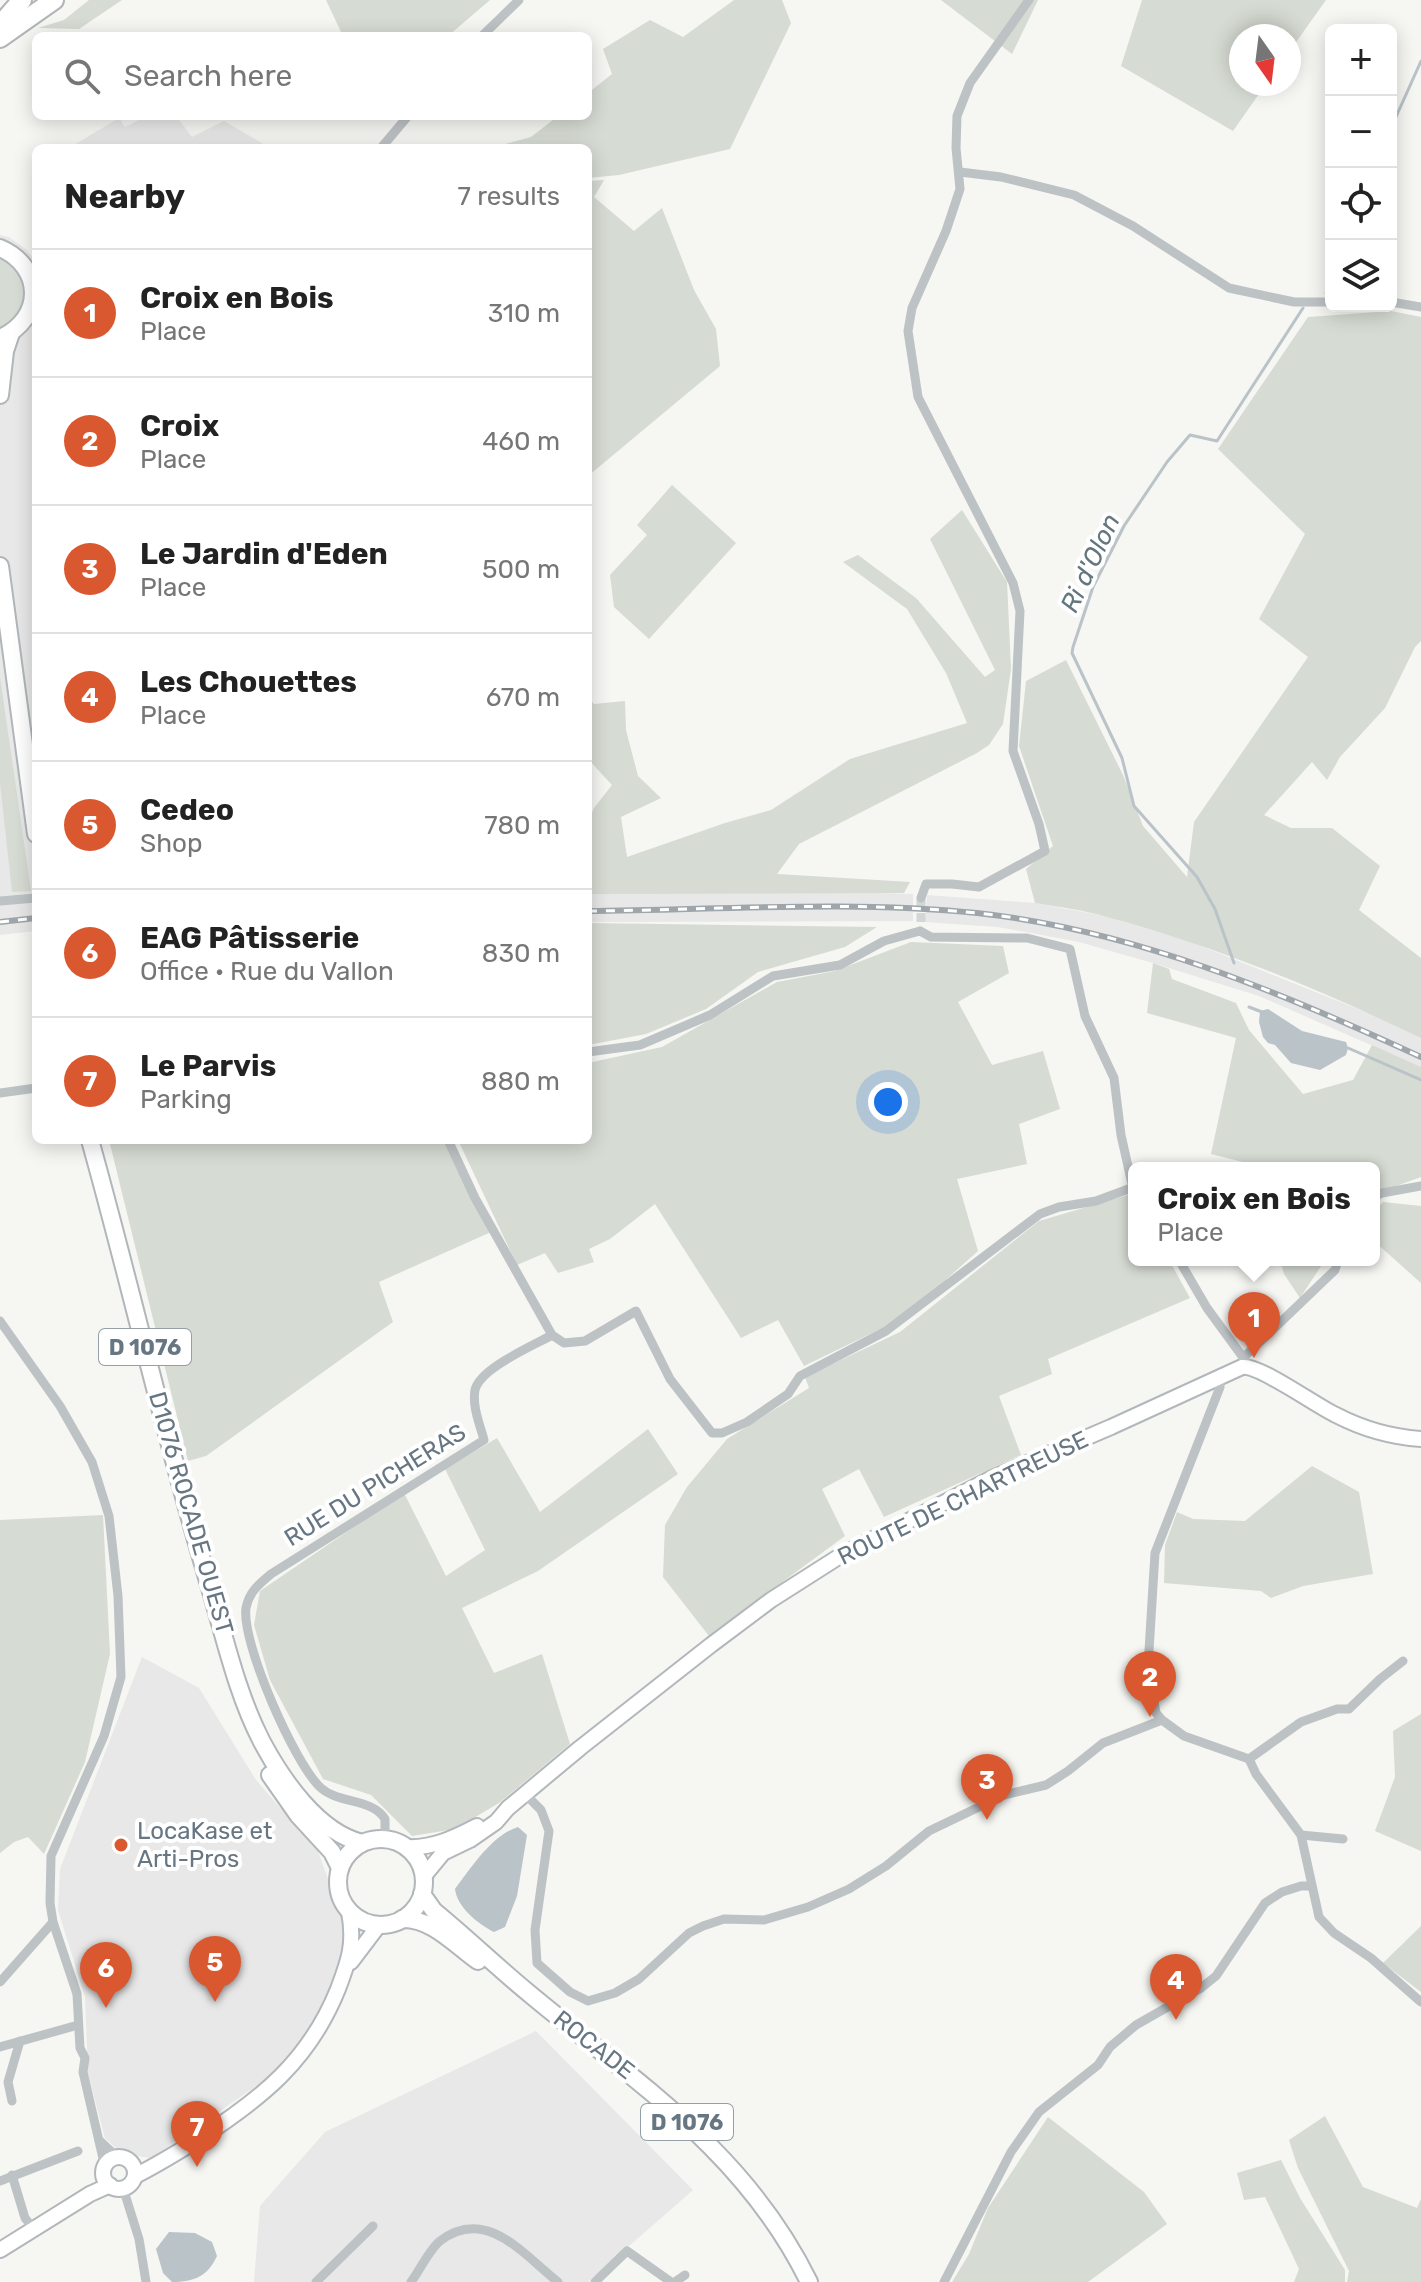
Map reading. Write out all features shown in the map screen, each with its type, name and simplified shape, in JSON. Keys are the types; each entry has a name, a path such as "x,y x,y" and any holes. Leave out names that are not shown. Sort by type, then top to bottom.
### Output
{"highway":[{"path":"0,25 22,0"},
{"path":"0,38 54,0"}],"main road":[{"path":"0,248 25,266 32,284"},
{"path":"0,395 6,335 31,317"},
{"path":"0,566 32,804"},
{"name":"D1076 ROCADE OUEST","path":"91,1144 200,1554 242,1694 263,1744 287,1782 332,1831 362,1843"},
{"path":"1245,1362 1335,1415 1387,1435 1421,1439"},
{"name":"ROUTE DE CHARTREUSE","path":"424,1876 443,1853 483,1832 525,1794 735,1626 840,1556 992,1478 1220,1378 1245,1362"},
{"name":"D 1076","path":"200,1554 213,1620 246,1730 274,1782 298,1815 332,1852 340,1868"},
{"name":"ROUTE DE CHARTREUSE","path":"405,1847 440,1843 508,1808"},
{"path":"0,2250 90,2194 127,2165 160,2162 265,2093 309,2047 326,2018 346,1969 353,1935 349,1912 341,1898 338,1883 340,1868 352,1849 362,1843 385,1839 405,1847 420,1865 424,1876 418,1904 402,1919 379,1925 363,1921 349,1912"},
{"name":"ROCADE","path":"422,1894 434,1911 703,2137 758,2201 809,2282"},
{"name":"ROCADE","path":"402,1919 427,1924 530,1994"},
{"path":"346,1969 379,1925"},
{"path":"110,2178 131,2184 127,2165"}],"street":[{"path":"486,32 519,0"},
{"path":"921,898 926,884 979,887 1045,851 1039,824 1013,751 1020,611 1013,583 918,397 908,331 912,308 946,231 960,189 957,116 970,83 1029,0"},
{"path":"384,144 405,120"},
{"path":"960,172 1001,177 1074,195 1133,226 1229,288 1294,302 1325,302"},
{"path":"1397,303 1421,307"},
{"path":"0,901 32,898"},
{"path":"592,1051 640,1045 710,1015 773,976 840,965 884,941 920,927 931,937 1027,938 1070,949 1085,1016 1114,1078 1128,1166"},
{"path":"0,1093 32,1089"},
{"path":"450,1144 475,1198 552,1335 564,1343 585,1341 636,1311 670,1379 712,1433 722,1433 747,1422 788,1394 800,1376 886,1331 1040,1214 1128,1192"},
{"path":"1380,1194 1421,1186"},
{"path":"1182,1266 1245,1362 1336,1266"},
{"path":"0,1321 60,1406 92,1462 109,1516 118,1596 121,1677 104,1736 51,1856 50,1903 53,1922 77,1994 80,2048 85,2058 83,2072 99,2140 110,2178 139,2239 146,2282"},
{"name":"RUE DU PICHERAS","path":"385,1839 385,1819 376,1808 333,1796 311,1778 263,1680 247,1626 247,1605 257,1585 271,1574 484,1440 476,1413 475,1388 487,1372 552,1335"},
{"path":"1220,1378 1220,1387 1155,1553 1148,1667 1156,1713 1184,1736 1249,1759 1256,1774 1301,1835 1319,1917 1334,1933 1371,1958 1421,2002"},
{"path":"1249,1759 1301,1722 1337,1709 1349,1709 1403,1661"},
{"path":"525,1794 541,1810 549,1831 535,1930 537,1963 570,1992 588,2001 615,1993 639,1979 689,1933 724,1919 758,1921 808,1907 849,1889 886,1866 929,1831 1004,1795 1046,1785 1103,1743 1162,1720"},
{"path":"1301,1835 1343,1839"},
{"path":"944,2282 1011,2152 1039,2112 1098,2065 1110,2047 1136,2025 1216,1976 1265,1903 1282,1892 1311,1886"},
{"path":"0,1982 53,1922"},
{"path":"0,2047 78,2025"},
{"path":"12,2101 8,2082 20,2041"},
{"path":"99,2140 127,2165"},
{"path":"0,2181 78,2151"},
{"path":"12,2175 25,2218 33,2228"},
{"path":"316,2282 373,2226"},
{"path":"411,2282 439,2242 467,2228 485,2228 506,2240 558,2282"},
{"path":"595,2282 627,2251 673,2282 685,2275"}],"shaded area":[{"path":"89,0 122,0 79,29 38,28 64,20"},
{"path":"326,0 490,0 453,32 341,32"},
{"path":"734,0 782,0 791,23 730,149 619,175 592,178 592,144 505,144 531,137 553,120 592,120 592,90 612,74 603,49 650,20 683,37"},
{"path":"941,0 1038,0 1012,54"},
{"path":"1142,0 1326,0 1301,35 1301,24 1229,24 1229,96 1258,96 1233,131 1121,66"},
{"path":"116,120 120,120 125,127 139,120 179,120 192,137 224,121 263,144 76,144"},
{"path":"604,180 594,197 634,231 662,208 694,290 716,329 720,366 592,473 592,181"},
{"path":"0,235 9,237 32,257 32,931 0,935"},
{"path":"0,253 20,269 28,292 20,315 0,331"},
{"path":"1396,312 1421,317 1421,641 1415,647 1385,708 1340,757 1327,780 1312,762 1264,815 1291,828 1332,828 1380,866 1359,910 1421,958 1421,1038 1306,986 1188,941 1098,915 1035,903 1026,869 1053,846 1019,746 1026,681 1066,660 1123,775 1143,826 1187,877 1194,822 1308,657 1259,619 1305,534 1218,449 1308,317"},
{"path":"672,485 736,543 649,639 614,607 610,575 647,535 637,525"},
{"path":"962,510 1007,582 1011,669 1003,724 989,745 977,753 799,844 777,874 910,882 904,893 592,894 592,812 612,785 592,763 592,702 625,701 626,730 638,776 661,798 621,817 627,857 771,810 850,759 967,723 946,673 907,609 843,562 858,555 916,598 985,677 995,670 930,539"},
{"path":"0,677 31,891 12,892 0,783"},
{"path":"802,891 913,894 913,921 592,922 592,893"},
{"path":"927,895 1035,903 1105,916 1191,942 1378,1017 1421,1038 1421,1067 1259,996 1153,963 1079,942 998,927 925,922"},
{"path":"592,923 877,927 845,947 758,972 706,1009 646,1034 592,1044"},
{"path":"911,942 1003,946 1009,973 958,1002 992,1065 1043,1051 1060,1109 1019,1124 1027,1164 957,1179 978,1251 903,1318 804,1366 778,1320 741,1338 655,1204 610,1239 589,1249 594,1262 558,1273 545,1253 517,1265 460,1144 592,1144 592,1062 662,1047 777,982 835,971"},
{"path":"1153,963 1169,969 1172,979 1236,1003 1249,1030 1303,1094 1353,1080 1372,1045 1421,1067 1421,1177 1380,1192 1380,1162 1243,1162 1211,1154 1236,1038 1147,1013"},
{"path":"1268,1009 1302,1031 1346,1042 1346,1055 1320,1070 1291,1063 1263,1037 1260,1011"},
{"path":"110,1144 448,1144 491,1232 379,1282 393,1322 206,1456 188,1461"},
{"path":"1128,1195 1128,1266 1172,1266 1190,1298 1048,1359 1052,1374 999,1396 1021,1455 884,1517 859,1469 822,1489 845,1536 709,1636 663,1577 665,1525 687,1487 727,1439 809,1388 805,1377 900,1332 1039,1221"},
{"path":"1383,1202 1421,1206 1421,1283 1380,1246 1380,1205"},
{"path":"1282,1266 1321,1266 1300,1298"},
{"path":"648,1429 678,1474 538,1571 462,1608 494,1673 542,1654 570,1744 499,1803 455,1829 412,1836 371,1795 323,1779 270,1680 254,1625 260,1591 404,1493 446,1576 485,1550 445,1469 497,1438 540,1512"},
{"path":"1312,1466 1359,1492 1373,1574 1303,1586 1271,1598 1261,1591 1164,1583 1165,1545 1177,1512 1193,1519 1245,1521"},
{"path":"103,1515 110,1654 85,1762 44,1854 28,1837 14,1842 0,1853 0,1520"},
{"path":"142,1657 199,1688 256,1780 318,1851 345,1927 342,1953 322,2012 306,2034 268,2078 151,2158 122,2154 105,2138 88,2074 85,1997 58,1910 60,1869"},
{"path":"1421,1714 1421,1851 1375,1831 1395,1777 1393,1731"},
{"path":"518,1827 527,1835 517,1896 505,1927 494,1932 469,1914 455,1889 499,1837"},
{"path":"1421,1926 1421,1992 1383,1963"},
{"path":"536,2031 693,2190 588,2282 254,2282 260,2206 325,2132"},
{"path":"1325,2116 1363,2187 1417,2208 1421,2199 1421,2282 1347,2282 1349,2271 1298,2168 1289,2140"},
{"path":"1048,2117 1144,2192 1167,2224 1088,2282 952,2282 969,2254 988,2208"},
{"path":"1281,2160 1300,2198 1345,2270 1345,2282 1294,2282 1299,2269 1265,2197 1244,2200 1237,2173"},
{"path":"169,2232 195,2233 212,2242 217,2256 205,2273 187,2281 172,2282 163,2273 156,2249"}],"waterway":[{"name":"Ri d'Olon","path":"1397,115 1421,61"},
{"name":"Ri d'Olon","path":"1234,963 1215,909 1197,877 1134,806 1122,758 1072,653 1093,587 1124,526 1167,462 1190,435 1217,441 1303,308"},
{"name":"Ri d'Olon","path":"1249,1007 1262,1012"},
{"name":"Ri d'Olon","path":"1348,1048 1421,1080"}],"tunnel":[{"path":"921,898 921,922"}],"railway":[{"path":"592,911 880,907 977,913 1035,921 1149,949 1205,967 1314,1009 1421,1057"},
{"path":"0,922 32,918"}],"place":[{"name":"Croix en Bois","path":"1254,1358"},
{"name":"Croix","path":"1150,1717"},
{"name":"Le Jardin d'Eden","path":"987,1820"},
{"name":"LocaKase et Arti-Pros","path":"121,1845"},
{"name":"Cedeo","path":"215,2002"},
{"name":"EAG Pâtisserie","path":"106,2008"},
{"name":"Les Chouettes","path":"1176,2020"},
{"name":"Le Parvis","path":"197,2167"}]}
